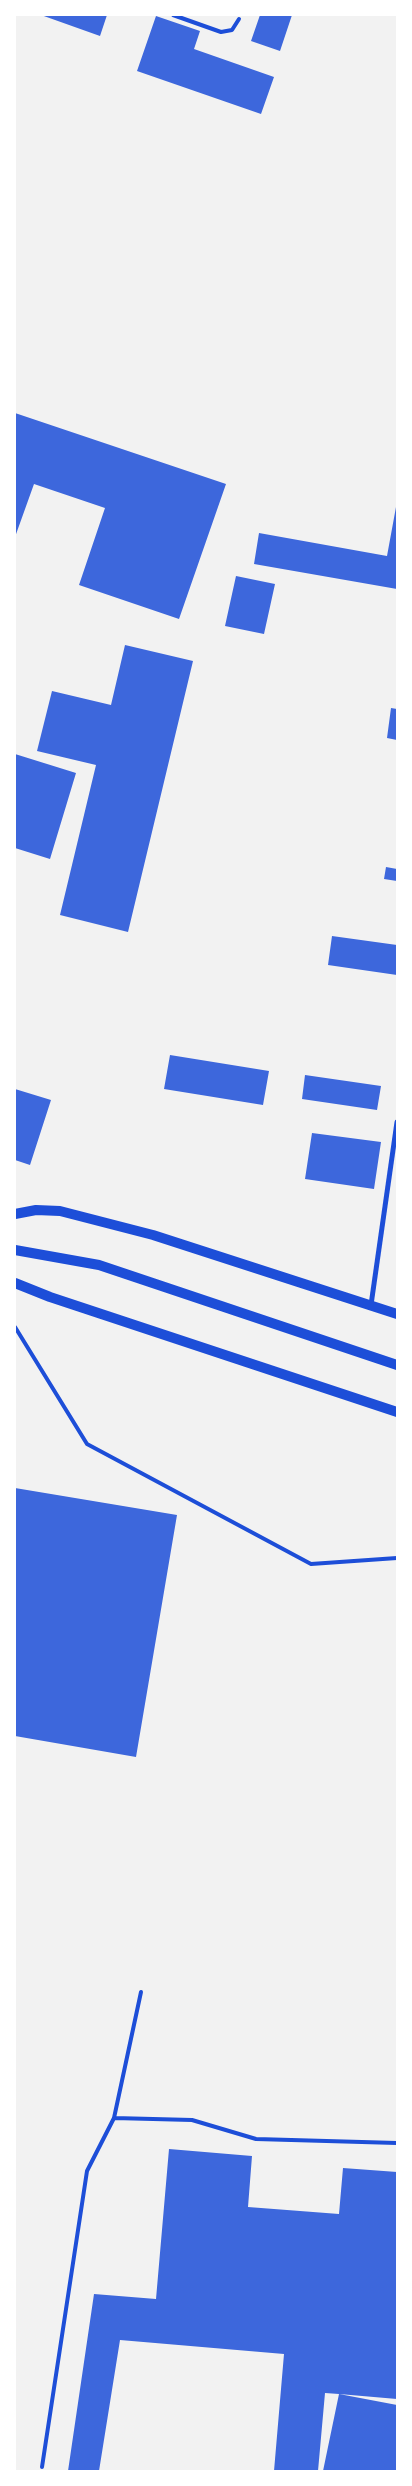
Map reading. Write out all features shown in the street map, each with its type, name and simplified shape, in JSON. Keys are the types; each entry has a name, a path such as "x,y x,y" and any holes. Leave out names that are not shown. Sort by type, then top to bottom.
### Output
{"main road":[{"path":"15,1214 36,1210 60,1211 153,1234 397,1314"},
{"path":"15,1250 99,1265 397,1365"},
{"path":"15,1283 50,1297 397,1412"}],"street":[{"path":"371,1306 397,1122"}],"lane":[{"path":"173,15 221,32 232,30 238,20"},
{"path":"15,1327 87,1444 311,1564 397,1558"},
{"path":"42,2467 87,2171 114,2118 141,1992"},
{"path":"114,2118 192,2120 256,2140 397,2143"}],"building":[{"path":"41,15 107,15 100,36"},
{"path":"260,15 292,15 280,51 251,41"},
{"path":"156,16 200,31 194,49 274,77 261,114 137,71"},
{"path":"15,413 226,484 179,619 79,585 105,508 34,484 15,537"},
{"path":"396,507 397,589 254,564 259,533 387,556"},
{"path":"236,576 275,584 264,634 225,626"},
{"path":"125,645 193,661 128,932 60,915 96,765 37,751 52,691 111,705"},
{"path":"391,708 397,709 397,740 387,738"},
{"path":"15,754 76,773 50,859 15,848"},
{"path":"386,867 397,869 397,881 384,879"},
{"path":"332,936 397,945 397,975 328,965"},
{"path":"170,1055 269,1071 263,1105 164,1089"},
{"path":"305,1075 381,1086 377,1110 302,1099"},
{"path":"15,1089 51,1100 30,1165 15,1160"},
{"path":"312,1133 381,1142 374,1189 305,1179"},
{"path":"15,1488 177,1515 136,1757 15,1736"},
{"path":"169,2149 252,2156 248,2207 339,2214 343,2168 397,2172 397,2399 325,2393 318,2471 274,2471 284,2354 120,2340 99,2471 68,2471 94,2294 156,2299"},
{"path":"339,2394 397,2405 397,2471 323,2471"}]}
